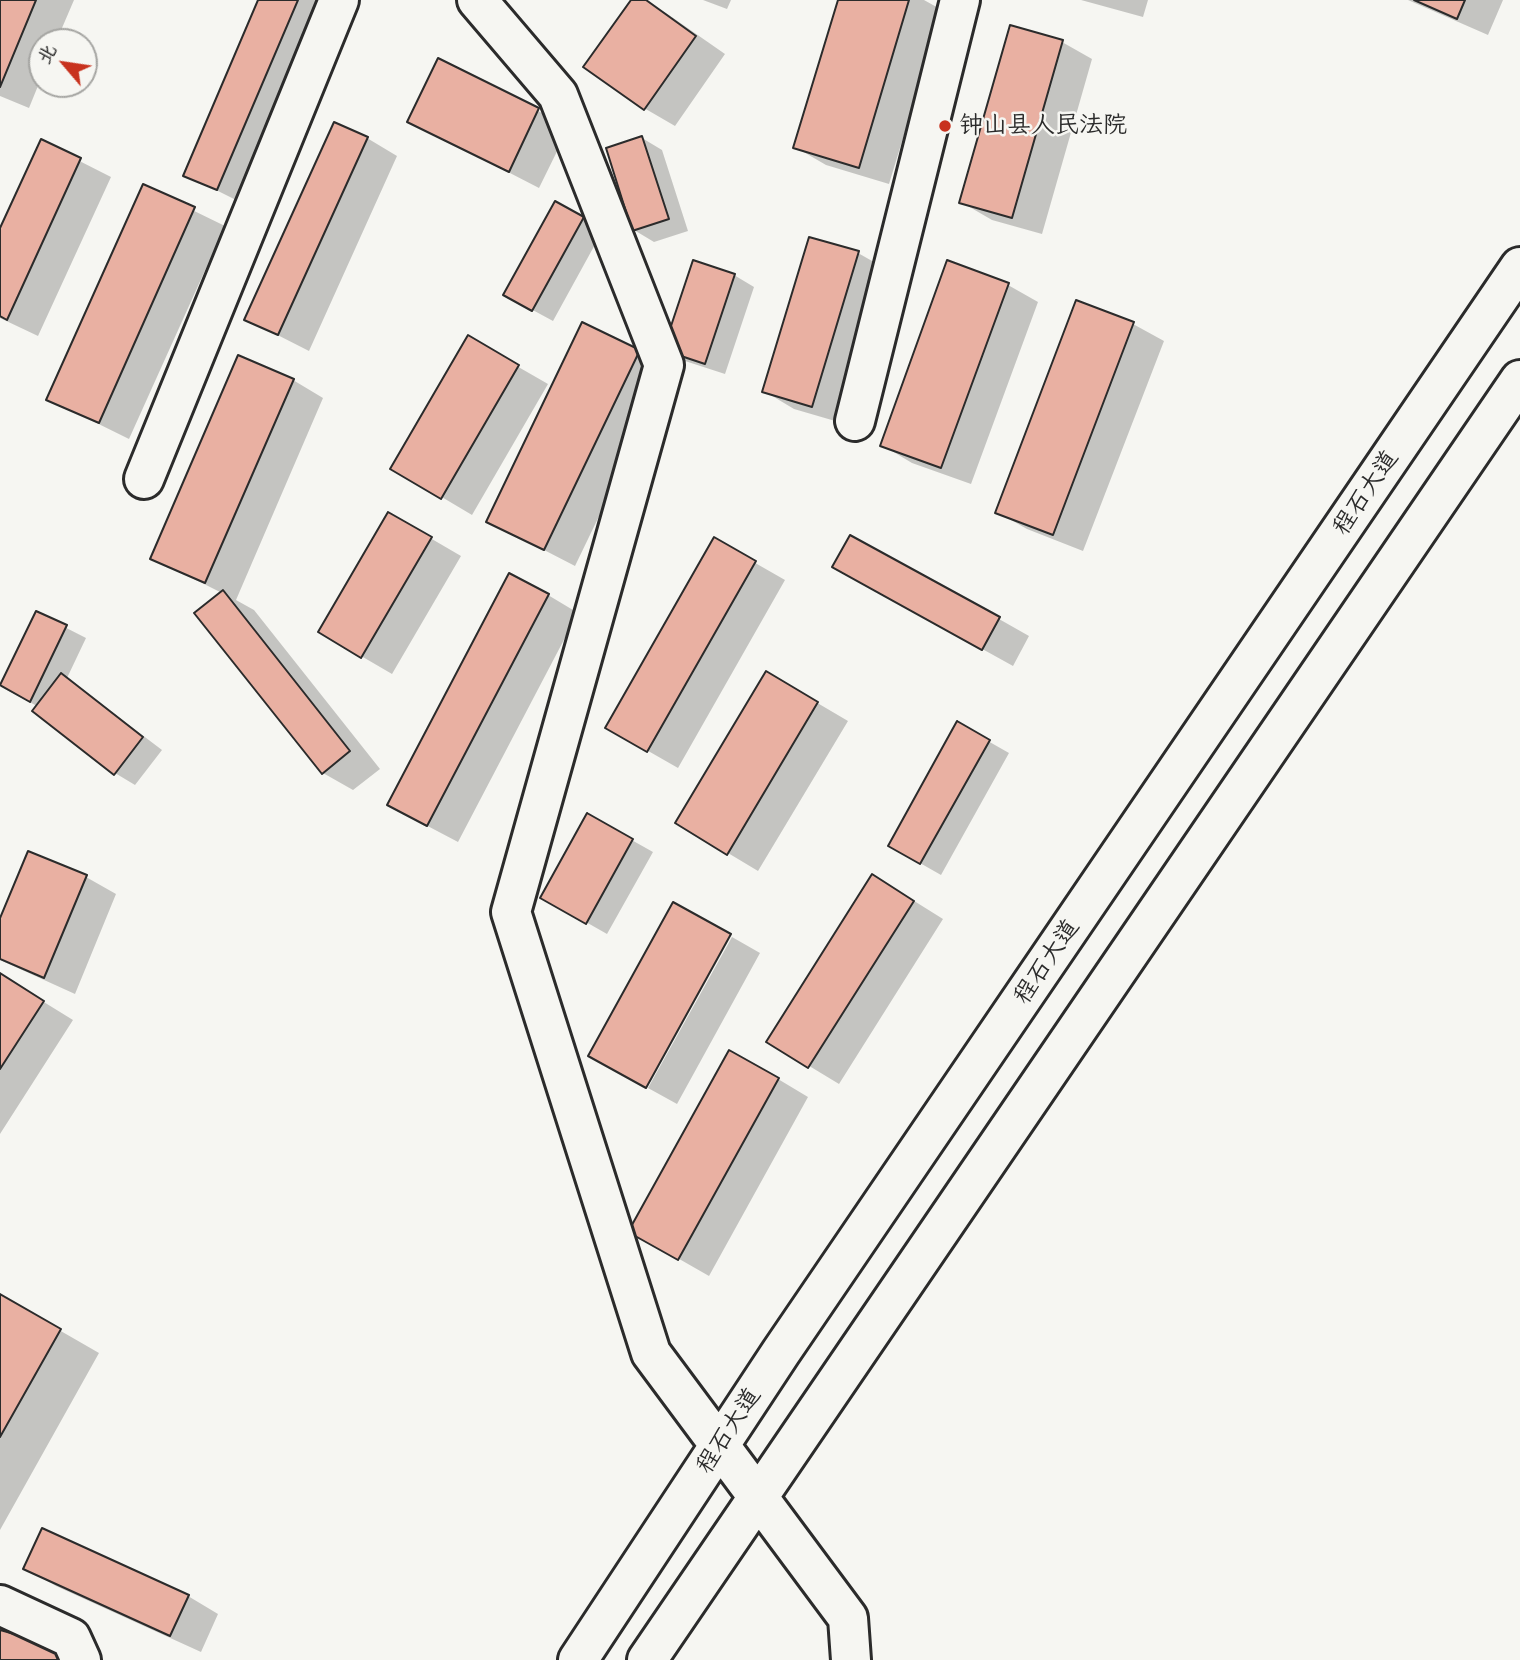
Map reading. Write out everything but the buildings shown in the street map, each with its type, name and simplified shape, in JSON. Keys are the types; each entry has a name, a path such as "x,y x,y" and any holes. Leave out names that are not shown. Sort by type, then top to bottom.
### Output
{"street":[{"path":"144,479 339,0"},
{"path":"477,0 558,95 664,365 511,912 651,1353 848,1618 851,1660"},
{"path":"855,421 960,0"},
{"name":"程石大道","path":"578,1660 720,1446 1520,267"},
{"path":"647,1660 1520,380"},
{"path":"0,1605 71,1639 81,1660"}],"place":[{"name":"钟山县人民法院","path":"945,126"}]}
